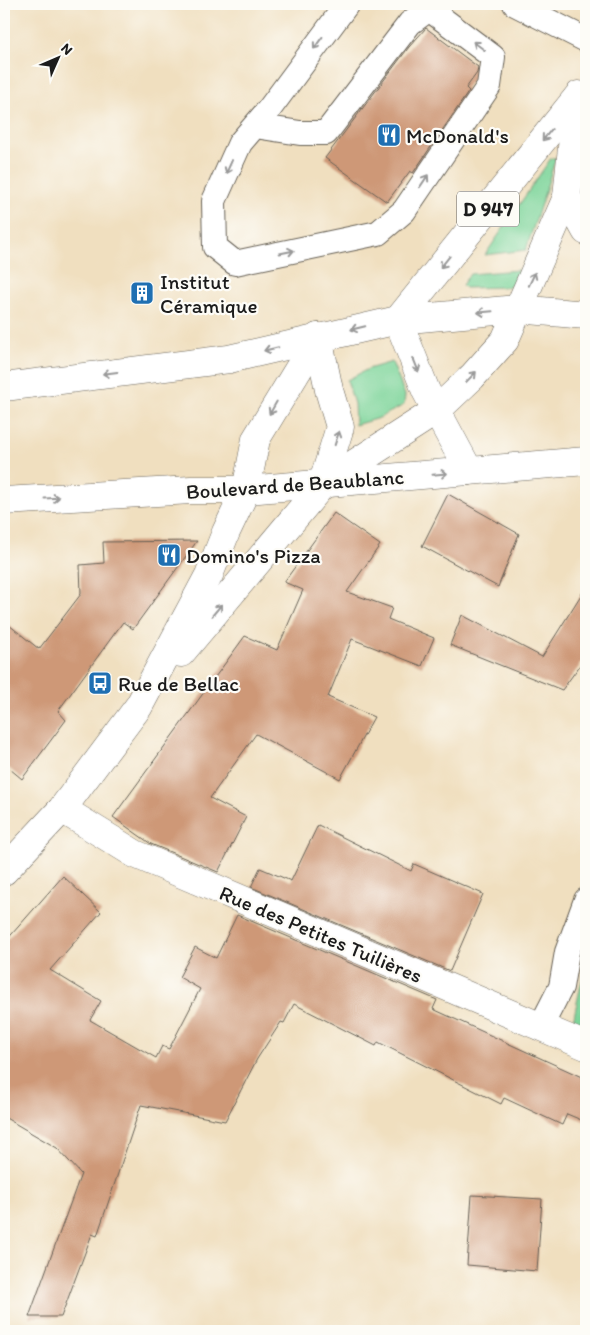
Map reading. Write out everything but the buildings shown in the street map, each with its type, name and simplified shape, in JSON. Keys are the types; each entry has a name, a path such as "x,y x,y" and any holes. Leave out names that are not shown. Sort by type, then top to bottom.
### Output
{"main road":[{"path":"152,683 174,661 322,484 436,411 472,377 505,340 567,196 583,96"},
{"name":"D 947","path":"398,320 583,96"},
{"path":"567,196 586,231"},
{"path":"4,387 229,358 398,320 518,309 586,315"},
{"path":"398,320 436,411 469,471"},
{"path":"318,337 329,390 340,427 322,484"},
{"path":"4,871 62,809 139,706 209,575 226,532 246,490 256,439 318,337"},
{"name":"Boulevard de Beaublanc","path":"4,501 190,490 246,490 586,461"},
{"name":"Rue des Petites Tuilières","path":"62,809 134,854 586,1046"}],"lane":[{"path":"255,126 300,133 326,133 410,23 429,9 493,57 489,86 404,211 378,233 235,263 215,247 214,201 240,143 255,126 347,4"},
{"path":"515,4 586,40"},
{"path":"540,1028 561,987 567,952 586,900"}],"green space":[{"path":"551,158 556,158 526,250 485,255"},
{"path":"518,270 516,280 510,287 465,288 462,285 470,274"},
{"path":"392,362 405,395 404,405 379,418 355,425 354,404 347,380 368,369"},
{"path":"586,961 586,1026 573,1021"}],"place":[{"name":"McDonald's","path":"389,135"},
{"name":"Institut Céramique","path":"142,293"},
{"name":"Domino's Pizza","path":"169,555"},
{"name":"Rue de Bellac","path":"100,683"}]}
